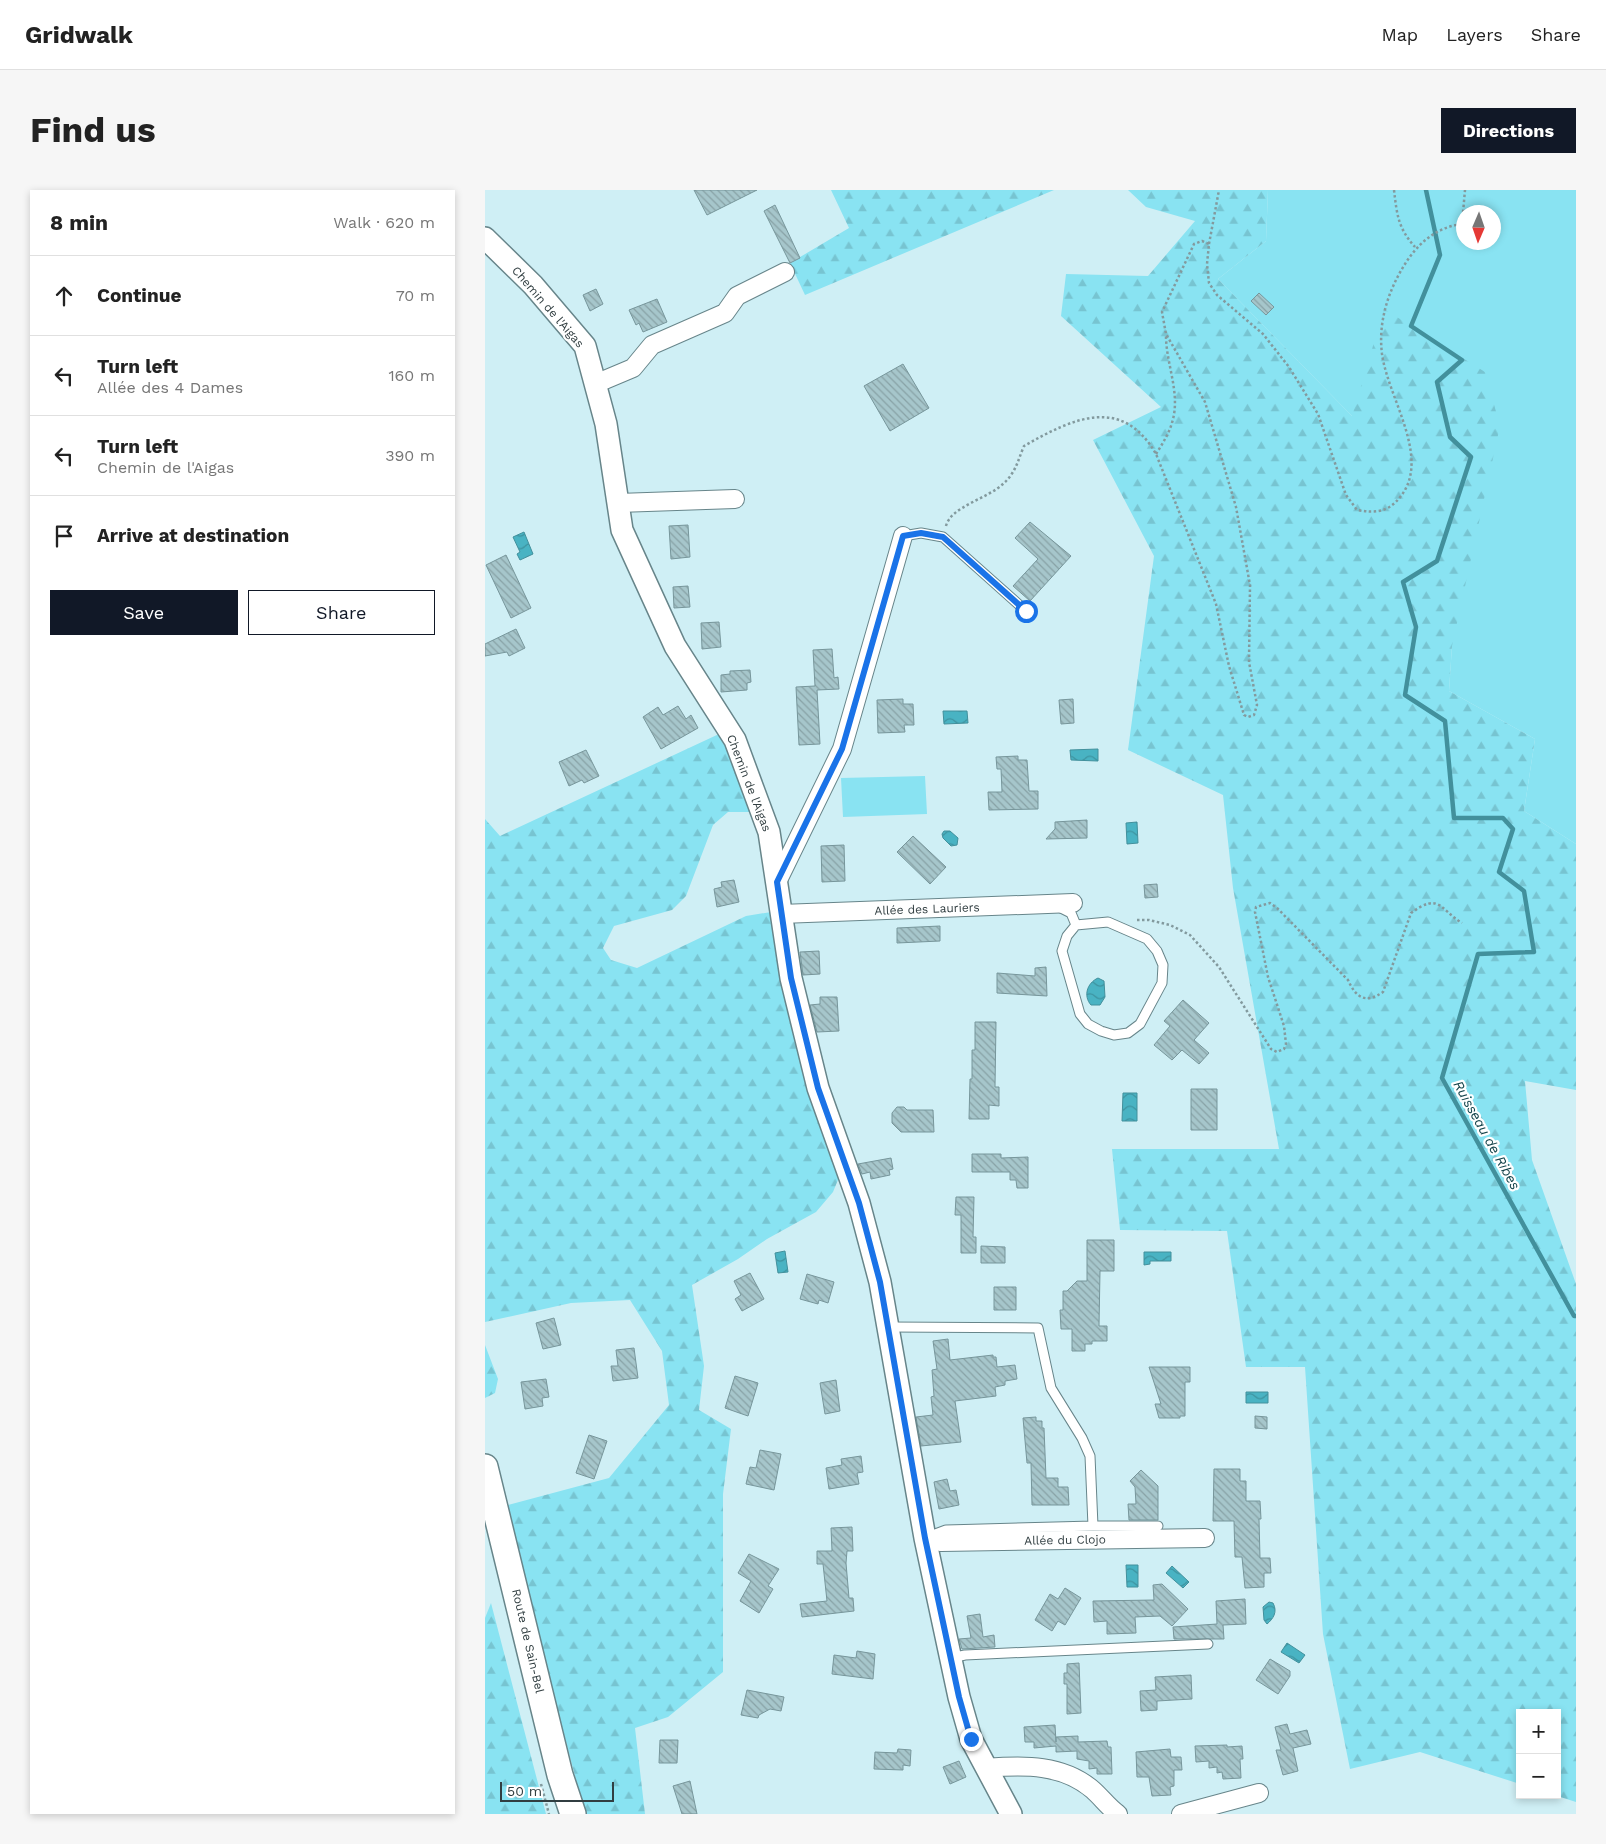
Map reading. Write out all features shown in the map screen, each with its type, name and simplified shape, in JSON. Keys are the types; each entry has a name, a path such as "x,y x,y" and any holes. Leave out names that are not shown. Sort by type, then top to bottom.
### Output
{"main road":[{"name":"Route de Sain-Bel","path":"485,1466 559,1775 573,1814"},
{"name":"Route de Sain-Bel","path":"485,1509 559,1814"}],"street":[{"name":"Chemin de l'Aigas","path":"485,238 533,286 585,346 607,424 622,530 675,646 735,740 769,832 791,978 818,1088 859,1203 880,1282 925,1538 951,1658 971,1739 1011,1814"},
{"path":"595,384 633,368 653,345 725,314 737,296 785,272"},
{"path":"618,503 735,499"},
{"path":"777,882 842,749 903,536"},
{"name":"Allée des Lauriers","path":"781,914 1073,903"},
{"name":"Allée du Clojo","path":"925,1538 941,1542 1205,1538"},
{"path":"987,1768 1042,1767 1069,1774 1093,1790 1108,1807 1118,1814"},
{"path":"1181,1814 1259,1793"}],"lane":[{"path":"903,536 921,533 943,537 1026,611"},
{"path":"1055,904 1071,913 1076,925"},
{"path":"1108,922 1147,939 1157,950 1163,965 1162,983 1140,1024 1128,1032 1114,1034 1088,1024 1080,1014 1062,951 1067,936 1076,925 1108,922"},
{"path":"887,1327 1038,1328 1051,1388 1082,1438 1090,1456 1093,1526"},
{"path":"925,1538 946,1530 1158,1526"},
{"path":"951,1658 965,1655 1209,1644"}],"path":[{"path":"1219,190 1209,244 1207,264 1209,283 1217,296 1263,334 1289,366 1318,414 1346,495 1357,510 1375,513 1396,502 1407,487 1411,471 1409,436 1387,381 1382,353 1382,325 1393,283 1415,247 1446,226 1462,224 1465,190"},
{"path":"1394,190 1397,214 1402,232 1415,247"},
{"path":"1156,454 1170,429 1175,403 1162,312 1194,244 1202,241 1209,244"},
{"path":"943,537 948,518 958,510 991,494 1005,483 1016,470 1025,446 1049,432 1100,415 1112,417 1131,425 1147,438 1156,454 1216,604 1229,666 1244,715 1248,717 1254,715 1257,705 1249,662 1249,585 1236,507 1205,402 1166,334"},
{"path":"1108,922 1149,920 1170,925 1190,935 1219,967 1271,1049 1277,1052 1284,1049 1286,1044 1284,1026 1268,977 1255,912 1256,907 1271,903 1277,908 1348,980 1354,993 1365,998 1374,998 1383,992 1411,913 1422,905 1435,902 1444,906 1451,917 1462,923"}],"green space":[{"path":"831,190 1054,190 805,295 790,263 849,228"},
{"path":"1128,190 1268,190 1266,241 1218,279 1352,416 1384,309 1485,372 1500,426 1452,646 1449,691 1535,739 1524,811 1576,844 1576,1090 1525,1081 1532,1160 1576,1284 1576,1802 1561,1797 1561,1709 1516,1709 1516,1783 1420,1752 1350,1769 1323,1634 1305,1367 1246,1367 1227,1231 1120,1230 1112,1149 1279,1149 1233,888 1223,795 1128,750 1154,556 1093,440 1161,407 1061,316 1066,274 1148,276 1195,221 1146,207"},
{"path":"1268,190 1576,190 1576,844 1524,811 1535,739 1449,691 1452,646 1352,416 1218,279 1266,241"},
{"path":"719,734 732,756 752,812 728,812 713,825 686,896 672,910 614,926 603,948 611,960 637,968 746,916 771,912 791,1020 805,1081 840,1175 833,1192 816,1212 767,1239 738,1259 692,1285 704,1366 699,1410 731,1429 723,1494 723,1672 668,1717 635,1728 645,1814 585,1814 504,1506 609,1478 669,1405 662,1351 630,1300 571,1303 485,1322 485,819 500,836"},
{"path":"925,776 927,814 843,817 841,778"},
{"path":"485,1345 498,1379 495,1393 485,1398"},
{"path":"491,1603 546,1814 485,1814 485,1618"}],"water":[{"path":"524,532 533,554 520,560 517,554 520,552 513,537"},
{"path":"943,711 967,711 968,723 944,724"},
{"path":"1098,749 1098,761 1071,760 1070,750"},
{"path":"1137,822 1138,843 1127,844 1126,823"},
{"path":"944,831 950,831 958,838 957,845 951,846 943,838 942,834"},
{"path":"1098,978 1104,981 1105,997 1100,1005 1091,1005 1087,998 1087,990 1091,983"},
{"path":"1123,1093 1137,1093 1137,1121 1122,1121"},
{"path":"785,1251 788,1272 778,1273 775,1253"},
{"path":"1144,1252 1171,1252 1171,1261 1150,1261 1150,1264 1144,1265"},
{"path":"1246,1392 1268,1392 1268,1403 1246,1403"},
{"path":"1126,1565 1138,1565 1138,1587 1127,1587"},
{"path":"1172,1566 1189,1582 1183,1588 1166,1573"},
{"path":"1269,1602 1273,1603 1275,1612 1273,1618 1267,1624 1264,1620 1263,1607"},
{"path":"1287,1643 1305,1655 1299,1663 1281,1652"}],"building":[{"path":"694,190 757,190 707,215"},
{"path":"775,205 800,258 790,263 764,211"},
{"path":"596,289 603,304 590,311 583,295"},
{"path":"1259,293 1274,307 1266,315 1251,301"},
{"path":"657,299 667,322 643,332 639,323 636,325 629,310"},
{"path":"903,364 929,408 890,431 864,386"},
{"path":"1030,522 1071,556 1030,601 1013,586 1038,559 1015,538"},
{"path":"688,525 690,557 671,559 669,526"},
{"path":"506,555 531,608 511,618 486,565"},
{"path":"688,586 690,607 674,608 673,587"},
{"path":"719,622 721,647 702,649 701,623"},
{"path":"516,629 525,648 509,656 507,652 485,656 485,644"},
{"path":"832,649 834,678 838,677 839,689 817,690 820,744 799,745 796,687 815,686 813,650"},
{"path":"750,670 751,682 747,683 747,690 721,692 721,675 730,674 730,671"},
{"path":"903,699 903,704 913,704 914,725 904,725 905,732 878,733 877,700"},
{"path":"1073,699 1074,723 1061,724 1059,700"},
{"path":"678,706 686,719 691,715 698,728 661,749 643,717 658,707 663,715"},
{"path":"586,750 599,776 584,783 582,780 569,786 559,762"},
{"path":"1018,756 1018,760 1027,760 1029,791 1038,791 1038,809 989,810 988,792 1002,792 1001,769 997,769 996,757"},
{"path":"1087,820 1087,838 1046,839 1055,829 1055,822"},
{"path":"913,836 946,867 930,884 897,852"},
{"path":"844,845 845,881 822,882 821,846"},
{"path":"734,880 739,902 717,907 714,889 722,887 721,882"},
{"path":"1157,884 1158,897 1145,898 1144,885"},
{"path":"940,926 940,941 897,943 897,928"},
{"path":"819,951 820,974 803,975 800,952"},
{"path":"1046,967 1047,996 997,993 997,973 1035,976 1035,968"},
{"path":"820,997 837,997 839,1031 817,1032 810,1005 820,1004"},
{"path":"1183,1000 1209,1023 1194,1040 1209,1053 1199,1064 1182,1050 1172,1060 1154,1045 1170,1026 1164,1021"},
{"path":"975,1022 996,1022 995,1087 999,1087 999,1106 989,1105 989,1119 969,1119 972,1050 975,1050"},
{"path":"1191,1089 1217,1089 1217,1130 1191,1130"},
{"path":"897,1107 904,1107 907,1110 933,1110 934,1132 901,1132 892,1123 892,1113"},
{"path":"972,1154 1001,1154 1001,1158 1028,1157 1028,1188 1017,1188 1016,1180 1010,1180 1010,1172 972,1172"},
{"path":"891,1158 893,1169 889,1170 890,1175 871,1179 870,1172 862,1174 858,1164"},
{"path":"956,1197 974,1197 973,1237 976,1237 976,1253 961,1253 961,1215 955,1215"},
{"path":"1087,1240 1114,1240 1114,1271 1100,1271 1099,1326 1107,1326 1107,1341 1092,1341 1092,1344 1085,1344 1085,1351 1072,1351 1072,1329 1061,1329 1060,1310 1063,1310 1063,1291 1067,1291 1077,1281 1087,1281"},
{"path":"981,1246 1005,1247 1005,1263 981,1263"},
{"path":"750,1273 764,1299 742,1311 735,1299 741,1295 734,1281"},
{"path":"807,1274 834,1282 828,1303 819,1300 818,1304 800,1299"},
{"path":"994,1287 1016,1287 1016,1310 994,1310"},
{"path":"554,1318 561,1345 543,1349 536,1323"},
{"path":"948,1339 950,1360 993,1355 993,1357 996,1357 997,1367 1015,1365 1017,1379 1005,1381 1005,1385 995,1387 996,1396 955,1401 961,1442 921,1446 916,1417 933,1415 931,1397 934,1396 932,1370 937,1369 933,1341"},
{"path":"634,1348 638,1378 613,1381 611,1366 618,1366 616,1350"},
{"path":"1149,1367 1190,1367 1190,1382 1185,1382 1185,1416 1180,1416 1180,1418 1159,1418 1155,1404 1161,1404"},
{"path":"735,1376 758,1383 748,1416 725,1408"},
{"path":"546,1379 549,1397 542,1398 543,1406 525,1409 521,1382"},
{"path":"836,1380 840,1411 825,1414 820,1383"},
{"path":"1255,1416 1267,1417 1267,1429 1255,1428"},
{"path":"1036,1417 1036,1421 1042,1421 1042,1428 1044,1428 1046,1478 1058,1478 1058,1487 1068,1487 1069,1505 1032,1505 1031,1463 1027,1463 1023,1418"},
{"path":"589,1435 607,1441 594,1479 576,1473"},
{"path":"760,1450 781,1454 774,1490 746,1484 750,1467 756,1468"},
{"path":"861,1456 863,1472 857,1473 859,1484 829,1489 826,1468 842,1465 841,1459"},
{"path":"1214,1469 1240,1469 1240,1481 1246,1481 1246,1501 1260,1501 1260,1558 1270,1558 1271,1573 1264,1573 1264,1587 1245,1588 1242,1557 1235,1557 1234,1521 1213,1521"},
{"path":"1141,1470 1158,1486 1158,1520 1129,1520 1128,1504 1136,1504 1135,1487 1130,1481"},
{"path":"947,1479 950,1491 956,1490 959,1505 939,1509 934,1482"},
{"path":"852,1527 853,1551 847,1551 846,1563 849,1598 853,1598 854,1611 802,1617 800,1604 827,1601 823,1564 817,1564 817,1551 832,1551 831,1528"},
{"path":"749,1554 779,1569 768,1586 773,1589 759,1613 740,1601 751,1581 738,1573"},
{"path":"1162,1584 1188,1609 1172,1626 1160,1616 1135,1617 1136,1633 1107,1634 1107,1621 1094,1622 1093,1601 1154,1600 1153,1585"},
{"path":"1065,1588 1081,1598 1065,1625 1058,1621 1052,1631 1035,1620 1050,1594 1058,1599"},
{"path":"1245,1599 1246,1624 1223,1625 1224,1639 1174,1639 1173,1627 1217,1624 1216,1601"},
{"path":"980,1614 983,1637 994,1635 995,1647 962,1649 959,1639 971,1638 967,1616"},
{"path":"857,1651 875,1654 873,1679 832,1674 834,1655 856,1658"},
{"path":"1270,1659 1290,1671 1290,1676 1278,1694 1256,1680"},
{"path":"1079,1663 1081,1713 1067,1714 1067,1684 1064,1684 1064,1673 1067,1673 1067,1664"},
{"path":"1191,1675 1192,1699 1157,1701 1157,1710 1141,1711 1140,1691 1156,1690 1155,1677"},
{"path":"747,1690 784,1697 781,1711 770,1709 759,1715 758,1718 741,1715"},
{"path":"1287,1724 1290,1734 1307,1730 1311,1744 1293,1748 1298,1771 1283,1775 1276,1750 1281,1750 1275,1727"},
{"path":"1055,1725 1056,1742 1056,1737 1078,1736 1078,1742 1107,1741 1108,1747 1111,1747 1112,1774 1097,1774 1097,1768 1089,1769 1089,1761 1077,1759 1077,1751 1056,1752 1056,1746 1034,1748 1034,1742 1025,1742 1024,1727"},
{"path":"660,1740 678,1740 677,1763 659,1763"},
{"path":"1227,1745 1227,1747 1242,1746 1243,1759 1240,1759 1241,1778 1223,1779 1222,1772 1217,1773 1217,1767 1209,1768 1209,1761 1196,1762 1195,1746"},
{"path":"898,1749 911,1750 910,1766 903,1765 903,1770 874,1769 875,1752 897,1753"},
{"path":"1170,1749 1171,1757 1181,1757 1182,1770 1174,1770 1174,1786 1170,1787 1171,1795 1152,1796 1149,1777 1137,1777 1136,1752"},
{"path":"959,1761 966,1777 950,1784 943,1767"},
{"path":"690,1781 697,1814 682,1814 673,1786"}],"waterway":[{"name":"Ruisseau de Ribes","path":"1426,190 1440,255 1411,326 1462,360 1437,382 1450,437 1471,457 1437,561 1403,582 1416,627 1405,695 1445,721 1454,818 1503,818 1513,829 1499,872 1524,891 1534,952 1478,954 1442,1078 1574,1316 1576,1316"}],"route":[{"path":"971,1739 959,1697 925,1538 880,1282 859,1203 818,1088 791,978 777,882 803,824 842,749 903,536 921,533 943,537 1026,611"}]}
